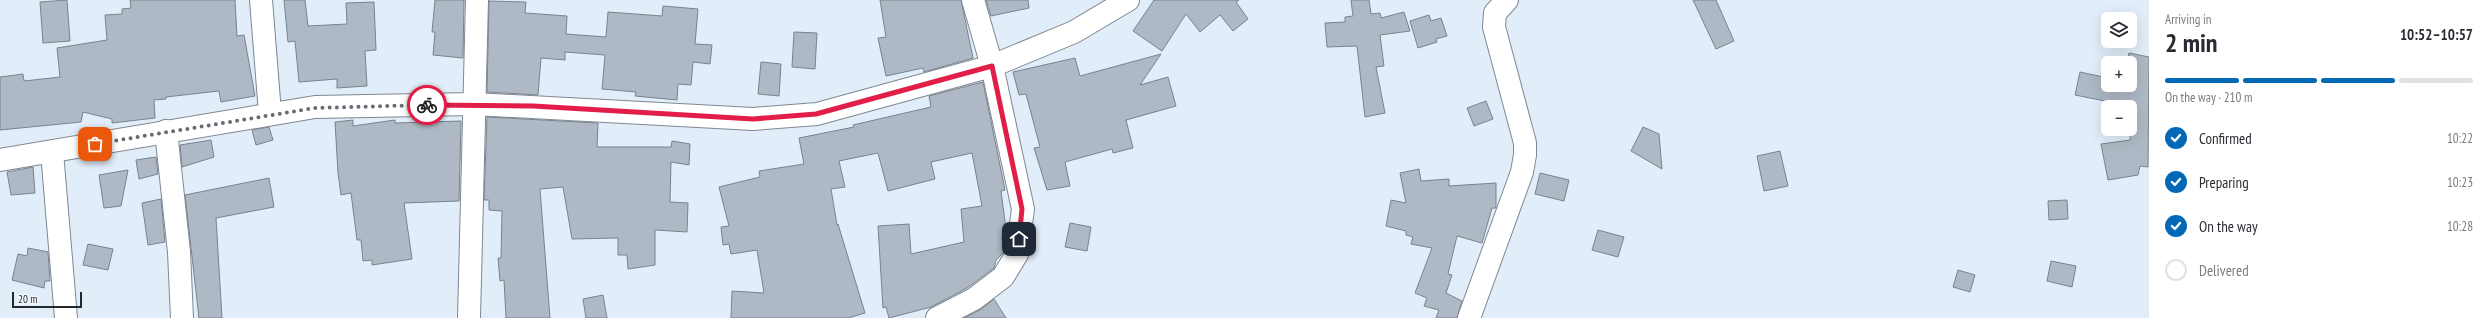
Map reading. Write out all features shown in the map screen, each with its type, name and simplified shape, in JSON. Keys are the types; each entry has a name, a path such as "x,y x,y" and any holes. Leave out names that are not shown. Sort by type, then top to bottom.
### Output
{"street":[{"path":"261,0 270,113"},
{"path":"469,318 478,0"},
{"path":"937,318 974,299 1003,277 1018,254 1022,209 992,66 973,0"},
{"path":"0,160 270,113 315,108 474,104 753,119 816,114 992,66 1074,32 1128,0"},
{"path":"1469,318 1522,172 1526,155 1525,143 1494,27 1495,13 1507,0"},
{"path":"166,131 179,252 182,318"},
{"path":"52,152 66,318"}],"building":[{"path":"67,0 70,41 43,43 40,2"},
{"path":"130,0 235,0 237,36 244,35 255,96 221,102 219,91 166,97 166,99 154,100 155,118 112,123 112,119 83,112 81,122 0,130 0,77 23,74 24,81 60,77 57,48 107,40 105,15 122,14 122,9 131,8"},
{"path":"284,0 305,0 308,26 347,24 346,3 374,2 376,50 365,51 367,86 337,88 337,79 299,82 295,41 288,42"},
{"path":"435,0 464,0 463,58 433,55 435,32 432,32"},
{"path":"880,0 961,0 973,58 924,72 923,68 886,76 878,38 886,37"},
{"path":"986,0 1028,0 1029,8 991,16"},
{"path":"1154,0 1239,0 1236,2 1248,19 1233,31 1220,15 1200,32 1186,14 1162,51 1133,31"},
{"path":"1351,0 1369,0 1371,14 1380,13 1381,18 1404,12 1410,31 1380,35 1384,66 1376,67 1385,113 1365,117 1357,46 1327,47 1325,23 1345,22 1345,17 1353,16"},
{"path":"1693,0 1716,0 1734,41 1716,49"},
{"path":"489,1 526,2 525,13 567,16 566,34 606,37 608,12 662,16 663,6 698,9 695,44 712,45 710,64 693,62 691,85 678,84 677,100 635,96 636,92 602,89 605,55 565,52 565,60 541,58 538,95 487,92"},
{"path":"1429,15 1431,21 1441,18 1447,36 1436,39 1437,42 1418,48 1410,21"},
{"path":"794,32 817,33 815,69 792,67"},
{"path":"2129,53 2149,57 2148,167 2140,166 2138,175 2108,180 2101,144 2130,140 2130,136 2137,136 2137,100 2101,100 2075,95 2080,72 2101,76 2101,92 2137,92 2137,56 2128,56"},
{"path":"1161,54 1140,85 1168,77 1176,106 1126,120 1133,148 1113,153 1112,149 1065,162 1070,186 1047,190 1034,148 1040,147 1026,94 1019,95 1013,72 1075,58 1080,76"},
{"path":"761,62 781,64 779,96 758,94"},
{"path":"983,82 1005,190 1001,191 1007,237 1002,238 1004,252 996,260 994,268 967,288 931,307 889,318 886,307 883,308 878,226 909,224 911,254 964,242 961,209 982,206 972,153 931,162 935,179 888,191 878,153 839,161 845,187 831,189 837,225 838,224 865,313 848,318 731,318 732,291 764,293 757,250 731,254 729,244 723,245 721,227 729,226 719,187 760,177 759,171 804,164 799,138 854,127 853,125 931,107 929,96"},
{"path":"1486,101 1493,119 1474,126 1467,108"},
{"path":"487,117 598,123 597,147 671,147 672,141 690,144 689,165 671,162 670,202 688,203 687,232 655,230 655,265 628,269 627,255 618,255 618,238 572,239 563,187 540,189 550,318 506,318 504,280 500,281 498,258 501,258 502,211 489,210 489,200 484,200"},
{"path":"353,120 353,126 395,120 395,123 461,121 459,201 404,203 412,259 372,265 372,260 363,261 361,240 357,240 351,193 341,195 338,173 335,122"},
{"path":"269,127 273,140 256,145 252,130"},
{"path":"1643,127 1659,134 1662,169 1631,151"},
{"path":"211,140 214,157 182,167 180,145"},
{"path":"1780,151 1788,186 1764,191 1757,156"},
{"path":"156,157 158,174 139,179 136,160"},
{"path":"33,167 35,193 11,195 7,172"},
{"path":"1419,169 1421,181 1449,179 1449,186 1496,183 1496,208 1492,208 1482,243 1457,236 1448,274 1452,275 1446,293 1462,301 1457,318 1436,318 1439,310 1424,306 1427,298 1415,293 1432,248 1411,244 1413,237 1406,235 1406,231 1386,226 1391,200 1406,203 1400,173"},
{"path":"128,170 121,206 104,208 99,175"},
{"path":"1540,173 1569,180 1564,201 1535,194"},
{"path":"269,178 274,207 216,218 222,318 199,318 185,195"},
{"path":"161,199 165,242 148,245 142,203"},
{"path":"2067,200 2068,219 2049,220 2048,201"},
{"path":"1070,223 1091,227 1087,251 1065,247"},
{"path":"1598,230 1624,237 1618,257 1592,250"},
{"path":"88,244 113,249 108,270 83,265"},
{"path":"28,248 48,252 50,281 45,281 44,288 12,280 18,254 27,256"},
{"path":"2051,261 2076,266 2072,287 2047,281"},
{"path":"1958,270 1975,275 1970,292 1953,287"},
{"path":"603,295 607,318 586,318 583,299"},
{"path":"994,299 1006,318 964,318 980,310"}],"way so far":[{"path":"95,144 270,113 315,108 427,105"}],"route":[{"path":"427,105 474,104 606,109 753,119 816,114 869,101 992,66 1022,209 1019,239"}]}
